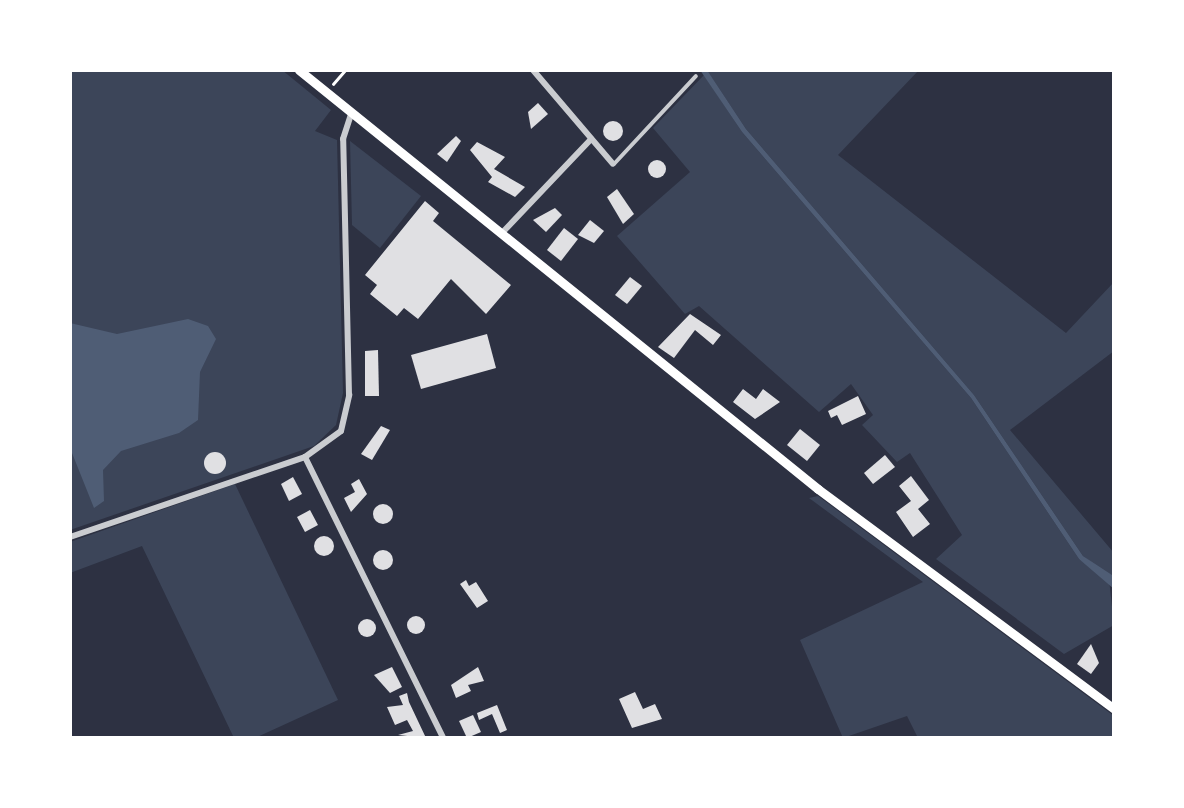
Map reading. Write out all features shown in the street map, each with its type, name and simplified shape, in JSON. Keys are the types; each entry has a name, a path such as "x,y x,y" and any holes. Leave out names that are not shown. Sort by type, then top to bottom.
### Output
{"main road":[{"path":"299,70 818,490 1114,708"}],"street":[{"path":"533,70 614,164"},
{"path":"70,538 305,457 334,439 348,412 343,138 351,115"},
{"path":"502,234 591,139"},
{"path":"305,457 443,738"}],"lane":[{"path":"614,164 696,76"}],"path":[{"path":"332,85 345,70"}],"shaded area":[{"path":"70,70 282,70 331,110 315,131 337,140 343,393 336,425 314,446 70,530"},
{"path":"700,70 707,70 746,129 974,395 1083,556 1112,575 1114,589 1079,559 971,398 742,132"},
{"path":"919,70 838,155 1066,333 1114,282 1114,351 1010,430 1114,553 1114,579 1083,556 974,395 746,129 708,72"},
{"path":"704,75 742,132 971,398 1079,559 1109,579 1114,625 1064,654 936,559 962,535 910,453 897,462 862,425 873,415 851,384 819,412 699,306 685,314 617,236 690,172 653,128"},
{"path":"350,141 421,196 380,248 352,225"},
{"path":"188,319 208,326 216,339 200,372 198,420 179,433 121,451 103,470 104,501 94,508 70,448 70,323 117,334"},
{"path":"235,484 338,700 255,738 234,738 142,546 70,573 70,542"},
{"path":"818,496 1114,716 1114,738 918,738 907,716 843,738 800,640 923,582 809,498"}],"building":[{"path":"538,103 548,114 531,129 528,112"},
{"path":"613,121 623,131 613,141 603,131"},
{"path":"456,136 461,141 447,162 437,154"},
{"path":"477,142 505,157 494,169 525,187 515,197 488,182 492,177 470,150"},
{"path":"657,160 664,162 664,176 657,178 650,176 648,169 650,162"},
{"path":"617,189 634,214 623,224 607,197"},
{"path":"425,201 439,213 433,221 511,285 486,314 451,279 418,319 404,308 397,316 370,294 377,285 365,275"},
{"path":"555,208 562,215 546,232 533,220"},
{"path":"590,220 604,231 594,243 578,235"},
{"path":"564,228 578,239 561,261 547,250"},
{"path":"630,277 642,286 627,304 615,295"},
{"path":"690,314 721,335 713,345 695,330 674,358 658,347"},
{"path":"487,334 496,368 421,389 411,355"},
{"path":"378,350 379,396 365,396 365,351"},
{"path":"743,389 756,399 763,389 780,402 755,419 733,402"},
{"path":"858,396 866,414 842,425 837,415 831,418 828,411"},
{"path":"381,426 390,430 372,460 361,454"},
{"path":"800,429 820,445 807,461 787,445"},
{"path":"215,452 223,455 223,471 215,474 207,471 204,463 207,455"},
{"path":"885,455 895,467 873,484 864,473"},
{"path":"911,476 929,500 918,509 930,524 913,537 896,512 911,501 899,486"},
{"path":"293,477 302,494 289,501 281,484"},
{"path":"359,479 367,494 351,512 344,498 355,492 351,484"},
{"path":"383,504 393,514 383,524 373,514"},
{"path":"310,510 318,525 305,532 297,517"},
{"path":"324,536 334,546 324,556 314,546"},
{"path":"379,550 387,550 393,560 387,570 379,570 373,564 373,556"},
{"path":"466,580 469,586 476,582 488,601 477,608 460,584"},
{"path":"416,616 423,618 423,632 416,634 409,632 407,625 409,618"},
{"path":"367,619 376,628 367,637 358,628"},
{"path":"1091,644 1099,663 1091,674 1077,664"},
{"path":"392,667 402,687 390,693 374,675"},
{"path":"478,667 484,681 468,685 471,691 456,698 451,685"},
{"path":"635,692 643,709 655,704 662,719 632,728 619,699"},
{"path":"407,693 426,738 398,735 413,731 407,720 395,725 387,707 403,705 399,696"},
{"path":"497,705 507,730 500,733 492,714 479,720 477,713"},
{"path":"473,715 481,732 467,738 459,721"}]}
